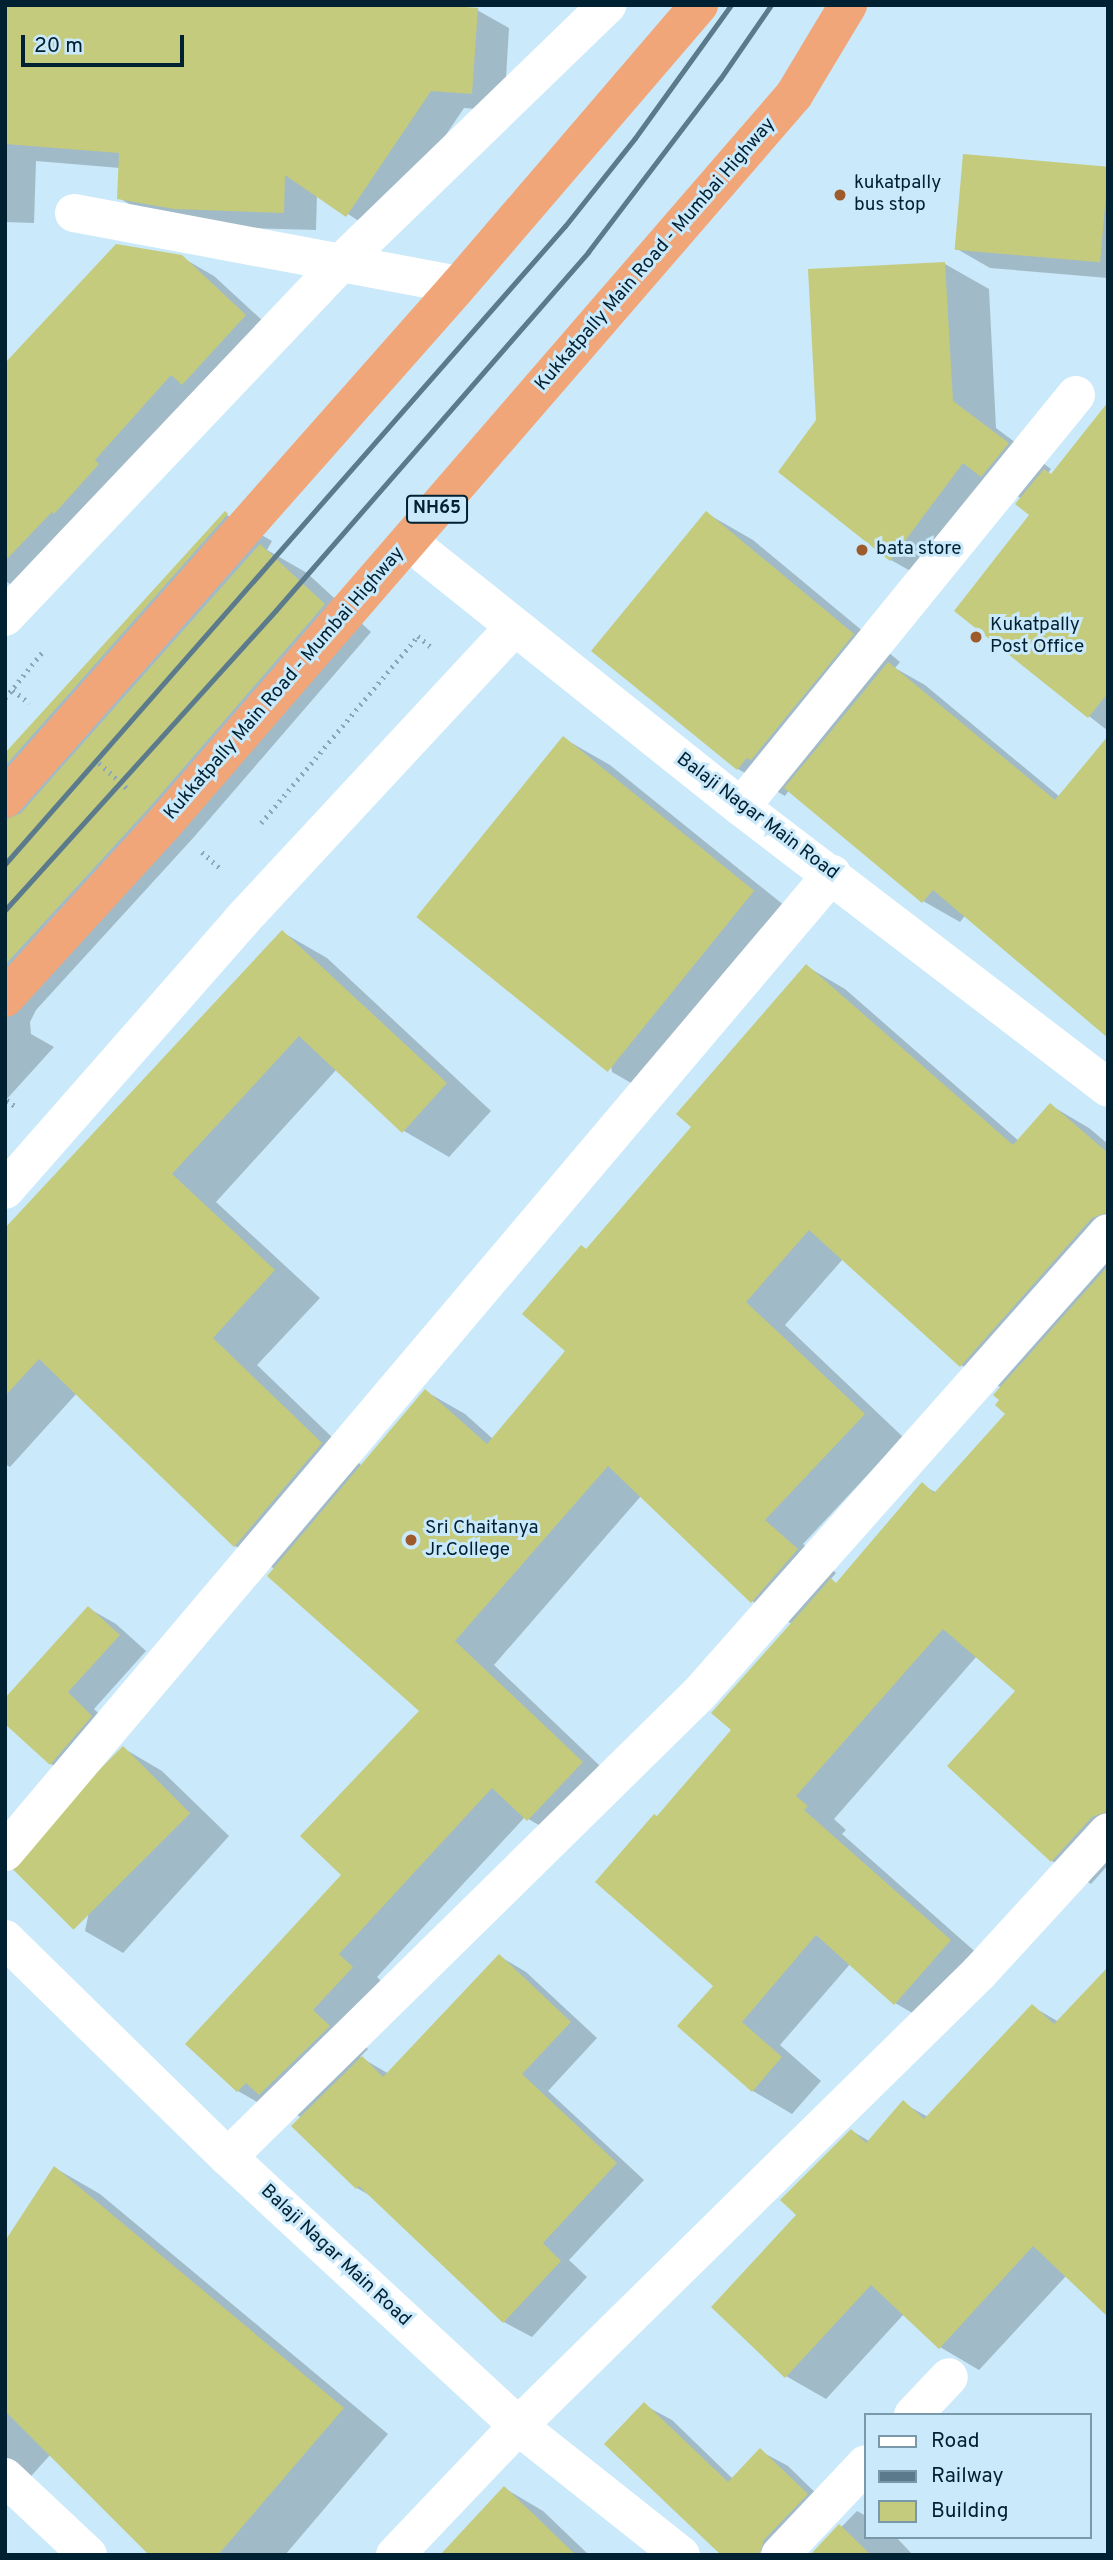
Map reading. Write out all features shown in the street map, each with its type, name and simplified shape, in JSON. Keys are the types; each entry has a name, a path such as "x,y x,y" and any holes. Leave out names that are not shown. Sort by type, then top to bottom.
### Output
{"highway":[{"name":"Kukkatpally Main Road - Mumbai Highway","path":"5,998 163,825 794,95 848,5"},
{"path":"5,799 459,285 690,8"}],"street":[{"path":"5,617 341,263 607,5"},
{"path":"74,213 459,285"},
{"path":"741,807 1076,395"},
{"name":"Balaji Nagar Main Road","path":"409,542 513,628 741,807 1106,1083"},
{"path":"5,1190 241,920 513,628"},
{"path":"5,1852 832,874"},
{"path":"228,2157 699,1693 1108,1233"},
{"path":"395,2555 518,2426 979,1973 1108,1832"},
{"name":"Balaji Nagar Main Road","path":"5,1939 228,2157 518,2426 681,2555"},
{"path":"915,2413 949,2377"},
{"path":"780,2555 864,2466"},
{"path":"5,2477 88,2555"}],"path":[{"path":"258,827 418,636"},
{"path":"5,698 13,690 34,708"},
{"path":"97,762 139,798"},
{"path":"191,843 222,870"},
{"path":"215,878 231,859"}],"building":[{"path":"5,5 442,5 478,8 472,94 431,91 346,217 285,175 284,213 174,209 117,199 119,153 5,144"},
{"path":"963,154 1108,167 1100,262 955,250"},
{"path":"116,244 182,255 246,315 182,385 171,375 95,460 99,464 54,514 52,512 5,561 5,363"},
{"path":"945,262 953,401 1009,443 981,477 963,463 890,561 778,472 816,420 808,269"},
{"path":"1108,402 1108,693 1088,718 954,611 1029,515 1015,504 1044,469 1051,474"},
{"path":"225,511 228,514 5,766 5,753"},
{"path":"706,511 854,634 751,760 747,758 737,770 591,651"},
{"path":"260,544 325,604 147,810 5,965 5,820 21,813"},
{"path":"888,662 1055,800 1108,736 1108,1038 933,890 922,903 784,788"},
{"path":"563,736 754,891 608,1072 416,917"},
{"path":"282,930 447,1083 402,1133 299,1036 172,1174 275,1270 213,1338 322,1443 234,1547 39,1359 5,1396 5,1228"},
{"path":"806,964 1013,1145 1050,1103 1108,1153 1108,1212 1092,1218 960,1367 809,1230 746,1302 865,1414 765,1520 798,1549 751,1603 608,1466 455,1641 583,1762 527,1821 492,1788 339,1954 353,1967 313,2010 330,2026 259,2095 246,2083 237,2092 185,2044 341,1875 300,1836 419,1711 267,1576 425,1389 487,1444 565,1351 522,1314 581,1245 586,1249 691,1127 676,1114"},
{"path":"1108,1266 1108,1811 1092,1817 1051,1862 947,1766 1015,1691 943,1629 796,1796 808,1806 804,1810 951,1940 894,2005 816,1935 742,2022 782,2057 752,2092 677,2026 713,1986 595,1882 654,1814 657,1816 731,1730 711,1713 831,1578 836,1583 922,1482 934,1493 1005,1414 995,1405 999,1400 993,1395"},
{"path":"88,1606 120,1635 68,1692 92,1716 50,1765 5,1724 5,1698"},
{"path":"123,1746 190,1813 74,1930 6,1863"},
{"path":"499,1954 571,2022 522,2074 617,2163 543,2243 561,2261 503,2323 359,2186 356,2189 291,2126 362,2056 383,2077"},
{"path":"1108,1967 1108,2317 1033,2246 939,2349 871,2285 785,2378 711,2307 796,2215 780,2200 851,2129 866,2143 903,2100 924,2119 1032,2004 1054,2024"},
{"path":"54,2166 344,2408 218,2555 149,2555 5,2411 5,2241"},
{"path":"644,2402 728,2482 760,2448 808,2494 764,2540 759,2555 721,2555 604,2444"},
{"path":"504,2486 576,2555 440,2555"},
{"path":"839,2524 871,2555 810,2555"}],"railway":[{"path":"5,864 565,226 635,138 731,5"},
{"path":"5,910 276,610 588,252 720,79 771,5"}],"place":[{"name":"kukatpally bus stop","path":"840,195"},
{"name":"bata store","path":"862,550"},
{"name":"Kukatpally Post Office","path":"976,637"},
{"name":"Sri Chaitanya Jr.College","path":"411,1540"}]}
